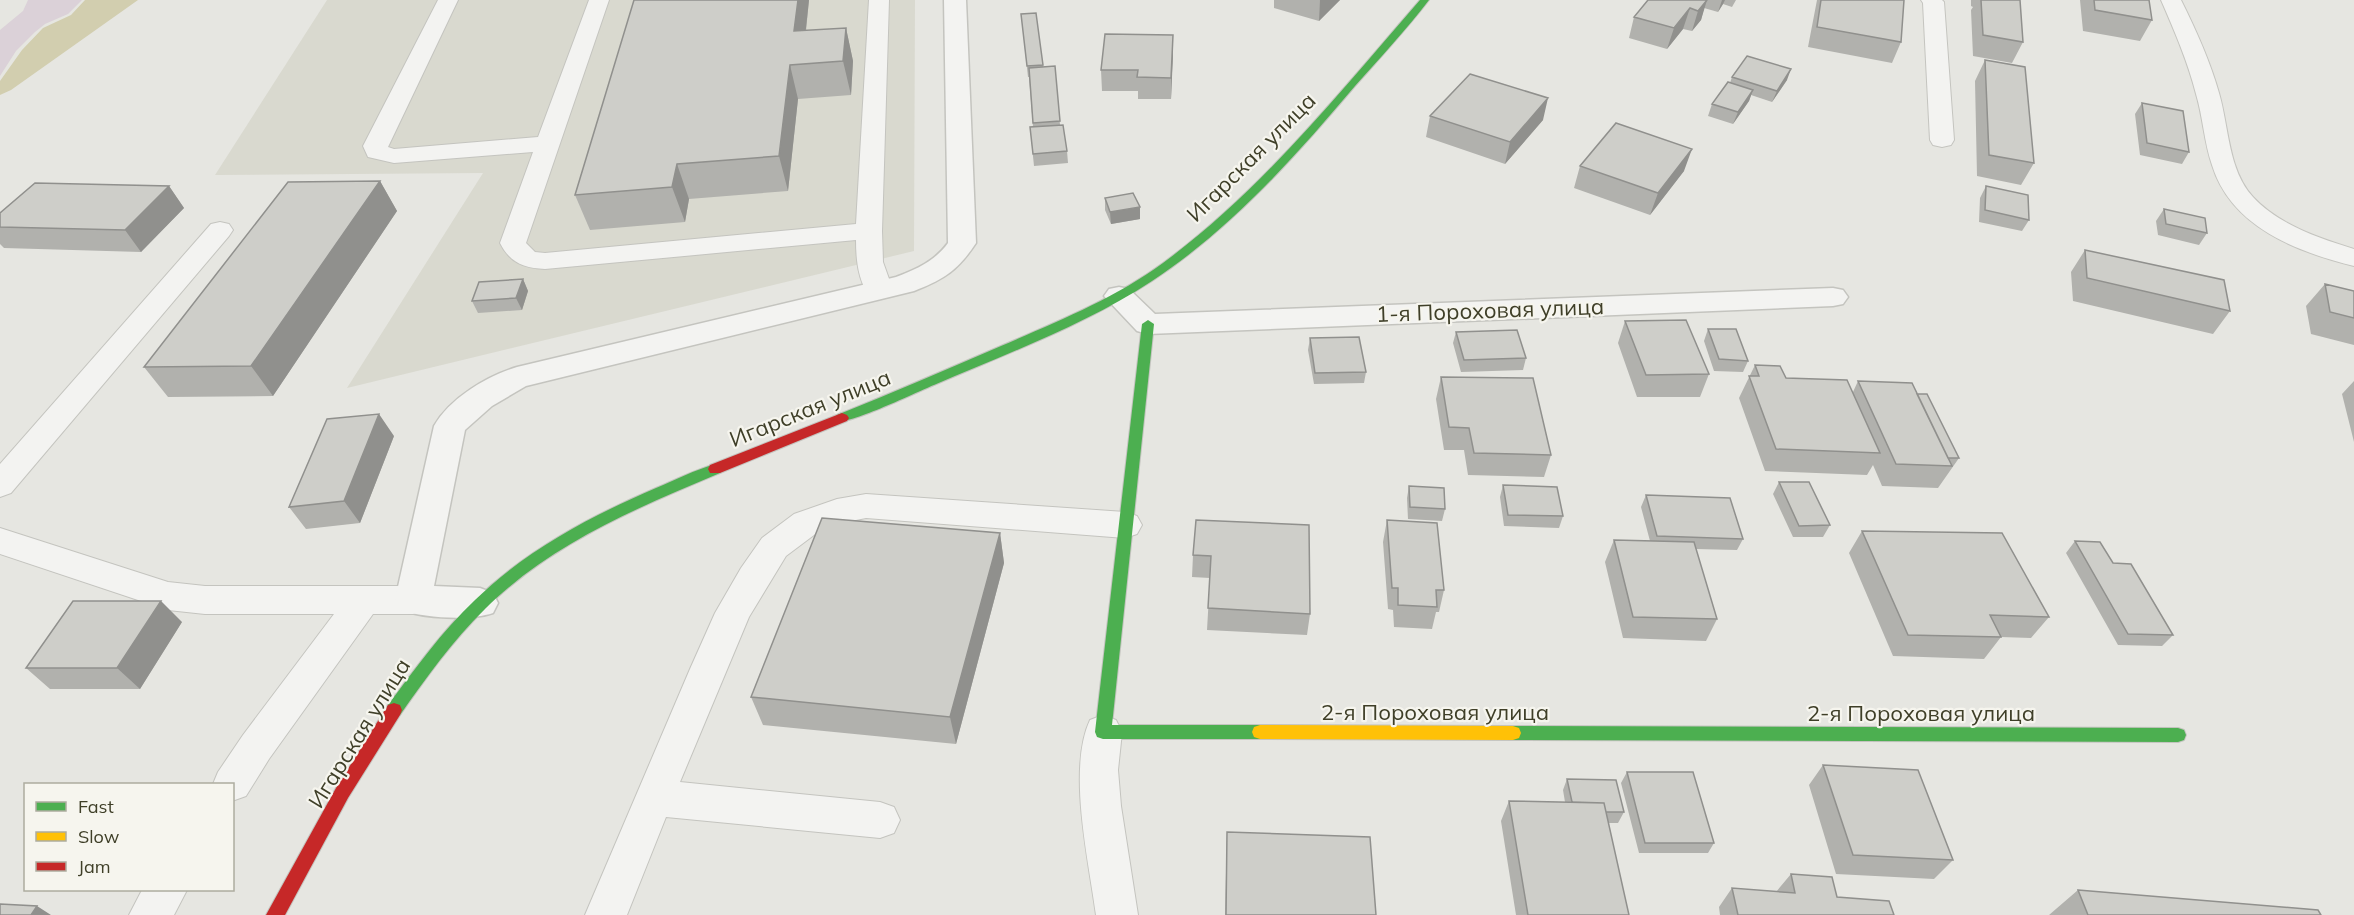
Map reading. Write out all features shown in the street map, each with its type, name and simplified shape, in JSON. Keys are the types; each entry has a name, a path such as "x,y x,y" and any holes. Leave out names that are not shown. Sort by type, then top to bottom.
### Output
{"street":[{"path":"480,603 413,600 450,426 465,409 489,392 517,378 879,290 933,273 952,260 962,243 955,0"},
{"name":"Игарская улица","path":"275,915 394,711 426,667 480,603 536,560 584,529 642,499 959,370 1119,296 1168,264 1250,195 1292,153 1425,0"},
{"path":"1103,732 1148,324 1119,296"},
{"name":"1-я Пороховая улица","path":"1148,324 1833,297"},
{"name":"2-я Пороховая улица","path":"1103,732 2178,735"}],"lane":[{"path":"448,0 375,146 377,152 394,156 548,144"},
{"path":"599,0 513,243 517,253 528,260 545,261 869,231"},
{"path":"879,0 869,231 869,262 879,290"},
{"path":"1931,0 1933,2 1942,140"},
{"path":"2171,0 2188,35 2208,96 2229,181 2238,195 2260,217 2293,235 2354,258"},
{"path":"0,485 220,230"},
{"path":"606,915 733,613 774,547 806,523 837,512 866,506 1125,525"},
{"path":"0,541 168,596 205,600 413,600"},
{"path":"233,783 256,747 364,600"},
{"path":"1103,732 1099,770 1101,806 1118,915"},
{"path":"655,798 880,820"},
{"path":"150,915 165,891"}],"shaded area":[{"path":"28,0 82,0 68,14 45,24 35,32 16,51 0,76 0,30 23,11"},
{"path":"85,0 138,0 11,90 0,95 0,81 22,50 43,28 71,15"},
{"path":"327,0 915,0 914,251 347,388 483,173 215,175"}],"building":[{"path":"634,0 798,0 794,31 846,28 843,61 790,65 779,156 677,164 672,187 575,195"},
{"path":"1648,0 1707,0 1698,11 1690,8 1674,28 1634,17"},
{"path":"1821,0 1904,0 1901,42 1817,27"},
{"path":"1981,0 2020,0 2023,42 1983,35"},
{"path":"2094,0 2149,0 2152,20 2095,10"},
{"path":"1036,13 1043,65 1027,66 1021,14"},
{"path":"1105,34 1173,35 1171,78 1137,77 1138,70 1101,70"},
{"path":"1747,56 1791,69 1777,91 1732,77"},
{"path":"1985,60 2025,67 2034,163 1989,155"},
{"path":"1055,66 1060,121 1033,123 1029,68"},
{"path":"1470,74 1548,98 1510,142 1430,116"},
{"path":"1728,82 1753,90 1738,112 1712,104"},
{"path":"2142,103 2183,111 2189,152 2147,143"},
{"path":"1616,123 1692,149 1658,193 1580,166"},
{"path":"1063,125 1067,151 1033,154 1030,127"},
{"path":"380,181 251,366 144,367 288,182"},
{"path":"35,183 169,186 125,230 0,227 0,213"},
{"path":"1986,186 2028,195 2029,220 1985,210"},
{"path":"1133,193 1140,207 1110,212 1105,198"},
{"path":"2164,209 2205,218 2207,233 2166,224"},
{"path":"2085,250 2224,280 2230,311 2087,278"},
{"path":"523,279 516,298 472,301 479,282"},
{"path":"2325,284 2354,291 2354,318 2330,312"},
{"path":"1686,320 1709,374 1646,375 1625,321"},
{"path":"1708,329 1736,329 1748,361 1719,359"},
{"path":"1517,330 1526,358 1464,360 1456,332"},
{"path":"1359,337 1366,372 1315,373 1310,338"},
{"path":"1755,365 1780,366 1786,378 1847,380 1880,453 1776,449 1749,376 1759,376"},
{"path":"1441,377 1533,378 1551,455 1474,453 1469,428 1449,427"},
{"path":"1858,381 1912,383 1952,466 1896,464"},
{"path":"1917,394 1927,394 1959,458 1948,458"},
{"path":"379,414 344,501 289,507 327,419"},
{"path":"1779,482 1809,482 1830,525 1799,526"},
{"path":"1503,485 1557,487 1563,516 1508,515"},
{"path":"1409,486 1444,488 1445,509 1410,507"},
{"path":"1646,495 1730,498 1743,539 1657,536"},
{"path":"822,518 1000,533 950,717 751,697"},
{"path":"1196,520 1309,525 1310,614 1208,608 1211,556 1193,555"},
{"path":"1387,520 1437,523 1444,590 1436,590 1437,607 1398,605 1398,588 1392,588"},
{"path":"1862,531 2002,533 2049,617 1990,615 2001,637 1908,635"},
{"path":"1614,540 1694,542 1717,619 1633,617"},
{"path":"2075,541 2100,542 2113,563 2131,564 2173,635 2128,634"},
{"path":"73,601 161,601 117,668 26,668"},
{"path":"1823,765 1918,770 1953,860 1853,855"},
{"path":"1627,772 1693,772 1714,843 1645,843"},
{"path":"1567,779 1616,780 1624,812 1606,812 1604,803 1572,802"},
{"path":"1509,801 1604,803 1629,915 1528,915"},
{"path":"1227,832 1370,837 1376,915 1226,915"},
{"path":"1791,874 1832,877 1837,897 1889,901 1894,915 1738,915 1732,888 1795,893"},
{"path":"2078,890 2318,910 2321,915 2088,915"},
{"path":"0,904 37,906 31,915 0,915"}],"traffic: fast":[{"path":"842,418 1067,322 1128,291 1166,266 1203,237 1271,174 1425,0"},
{"path":"1148,324 1103,732 1260,732"},
{"path":"394,710 457,628 506,581 562,542 591,526 715,469"},
{"path":"1513,733 2178,735"}],"traffic: slow":[{"path":"1260,732 1513,733"}],"traffic: jam":[{"path":"715,469 842,418"},
{"path":"275,915 342,793 394,710"}]}
